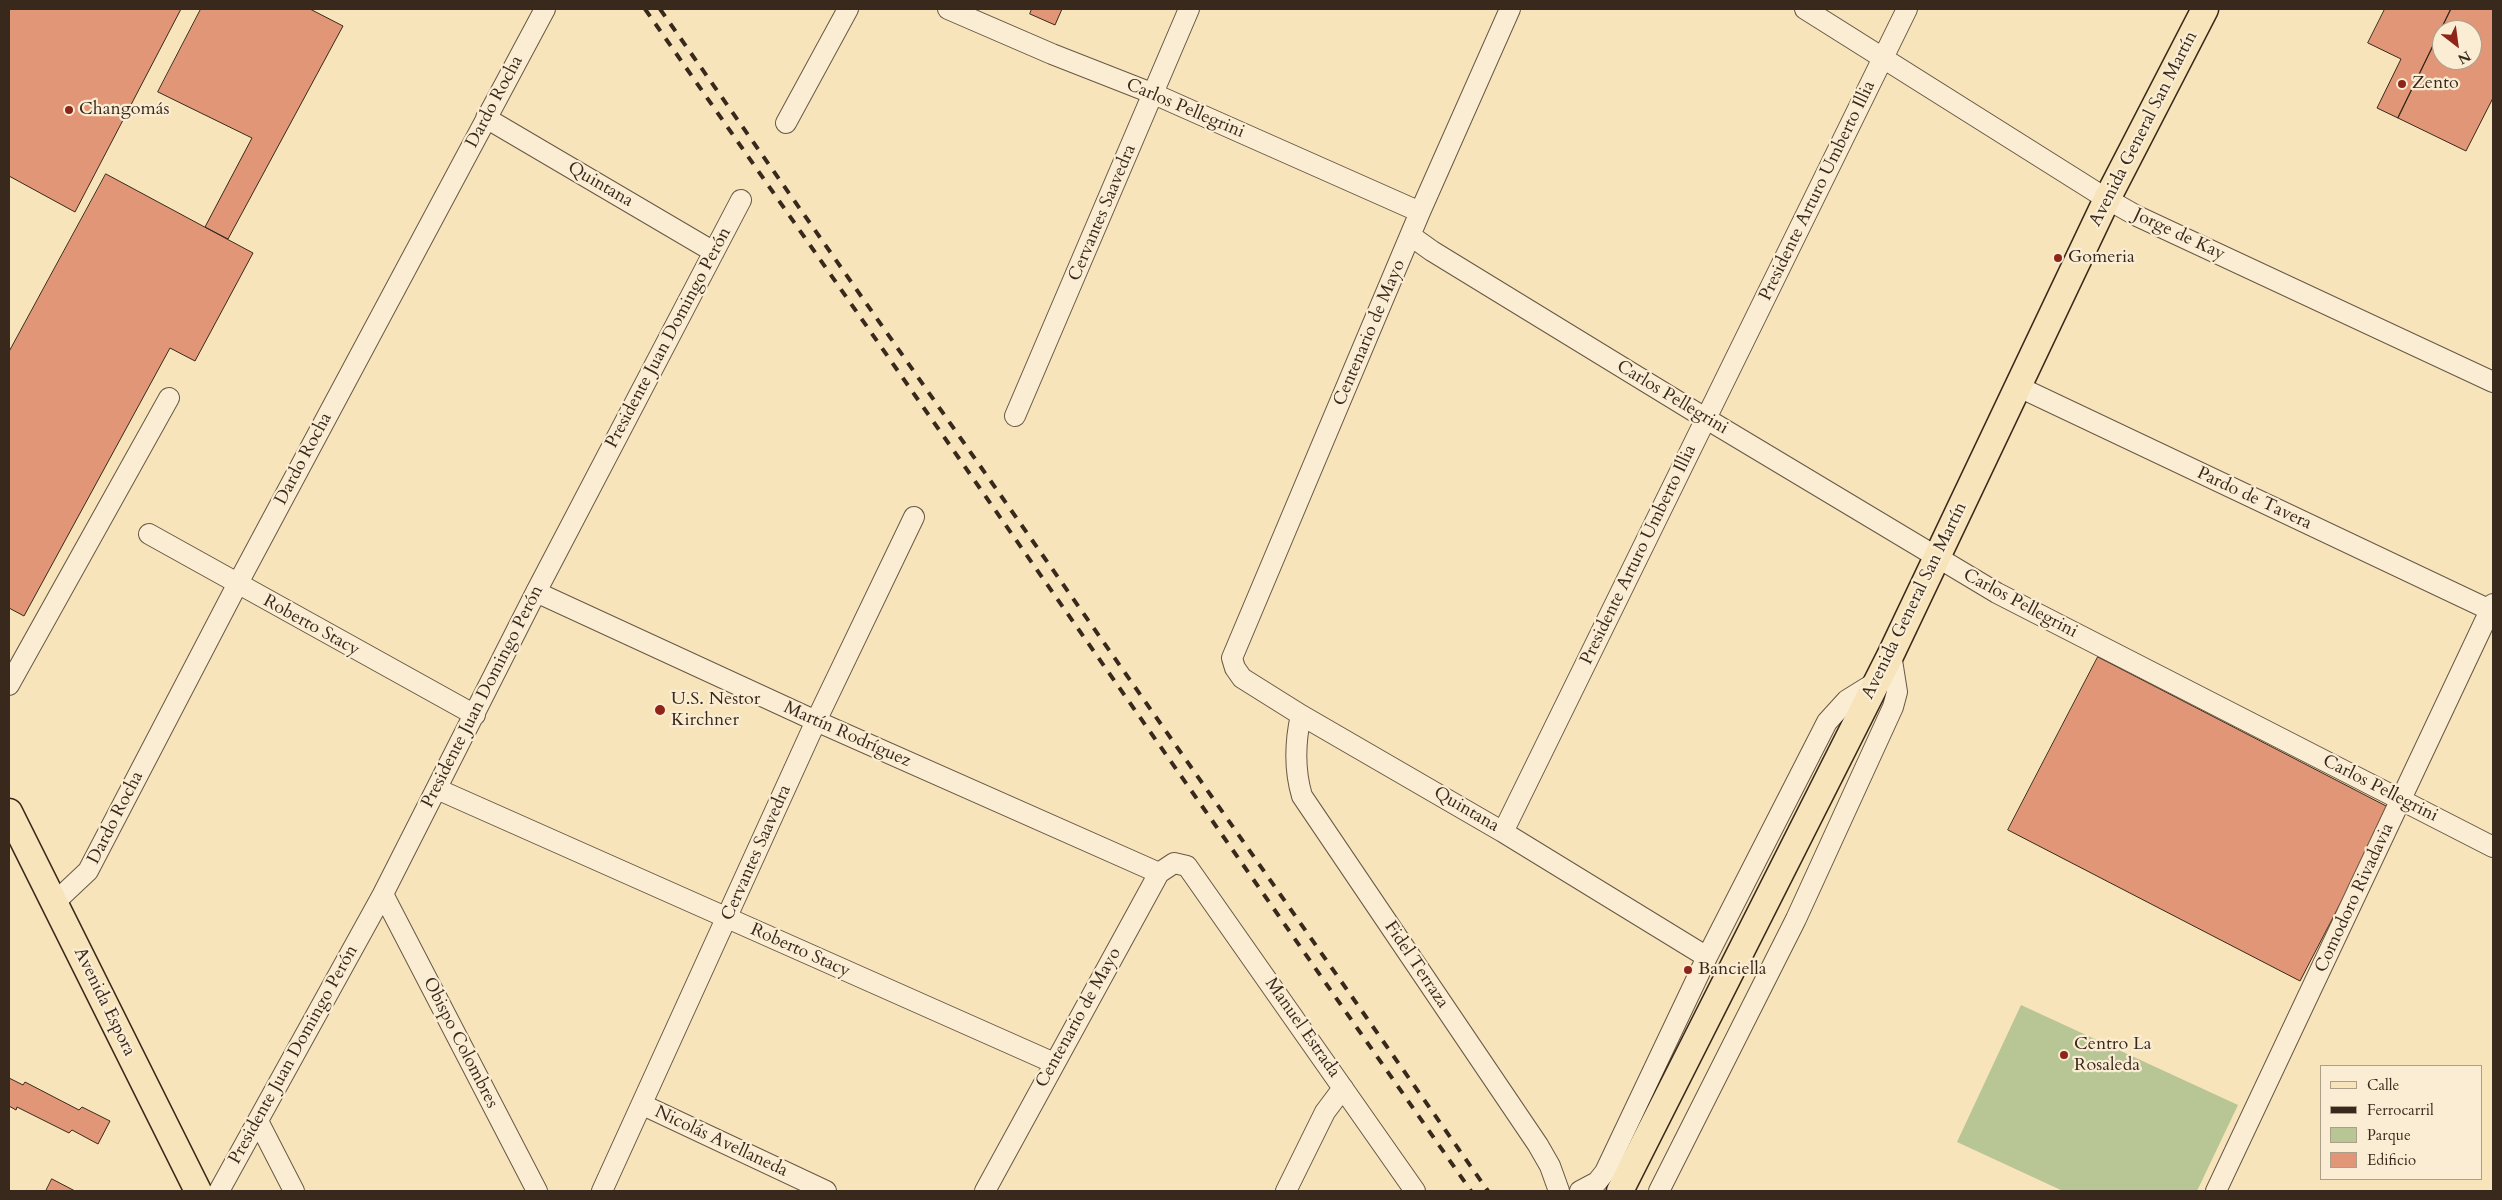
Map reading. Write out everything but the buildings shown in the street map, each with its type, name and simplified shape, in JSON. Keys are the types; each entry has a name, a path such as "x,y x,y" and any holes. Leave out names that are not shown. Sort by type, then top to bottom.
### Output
{"main road":[{"name":"Avenida General San Martín","path":"1620,1191 1891,654 2108,199 2205,9"},
{"name":"Avenida Espora","path":"9,812 198,1191"}],"street":[{"name":"Dardo Rocha","path":"54,903 88,871 237,585 545,9"},
{"path":"786,123 848,9"},
{"name":"Carlos Pellegrini","path":"948,9 1052,54 1154,94 1420,212"},
{"name":"Cervantes Saavedra","path":"1015,416 1189,9"},
{"name":"Centenario de Mayo","path":"1232,658 1420,212 1510,9"},
{"name":"Jorge de Kay","path":"1805,9 2137,216 2493,382"},
{"name":"Presidente Arturo Umberto Illia","path":"1503,832 1908,9"},
{"name":"Quintana","path":"486,118 714,252"},
{"name":"Presidente Juan Domingo Perón","path":"219,1191 383,894 536,592 741,200"},
{"name":"Carlos Pellegrini","path":"1411,236 1432,251 1936,558 2026,609 2493,847"},
{"name":"Pardo de Tavera","path":"2019,387 2492,607"},
{"path":"9,685 169,398"},
{"name":"Cervantes Saavedra","path":"602,1191 643,1105 816,722 914,517"},
{"name":"Roberto Stacy","path":"149,534 237,585 475,715"},
{"name":"Martín Rodríguez","path":"536,592 816,722 1159,874"},
{"name":"Comodoro Rivadavia","path":"2216,1191 2492,607"},
{"path":"1659,1191 1796,919 1893,707 1897,692 1891,654"},
{"name":"Quintana","path":"1232,658 1235,668 1242,678 1299,724 1503,832 1707,957"},
{"path":"1580,1191 1597,1182 1604,1172 1707,957 1827,722 1847,700 1876,682"},
{"name":"Fidel Terraza","path":"1299,724 1296,761 1302,796 1538,1145 1550,1166 1559,1191"},
{"name":"Roberto Stacy","path":"437,790 1054,1063"},
{"name":"Manuel Estrada","path":"1159,874 1174,863 1187,866 1416,1191"},
{"name":"Centenario de Mayo","path":"985,1191 1159,874"},
{"name":"Obispo Colombres","path":"383,894 537,1191"},
{"path":"1286,1191 1324,1112 1344,1088"},
{"name":"Nicolás Avellaneda","path":"643,1105 826,1191"},
{"path":"258,1121 294,1191"}],"green space":[{"name":"Centro La Rosaleda","path":"2021,1005 2238,1105 2197,1191 2063,1191 1957,1142"}],"railway":[{"path":"645,9 1471,1191"},
{"path":"660,9 1488,1191"}],"place":[{"name":"Zento","path":"2402,84"},
{"name":"Changomás","path":"69,110"},
{"name":"Gomeria","path":"2058,258"},
{"name":"U.S. Nestor Kirchner","path":"660,710"},
{"name":"Banciella","path":"1688,970"},
{"name":"Centro La Rosaleda","path":"2064,1055"}]}
